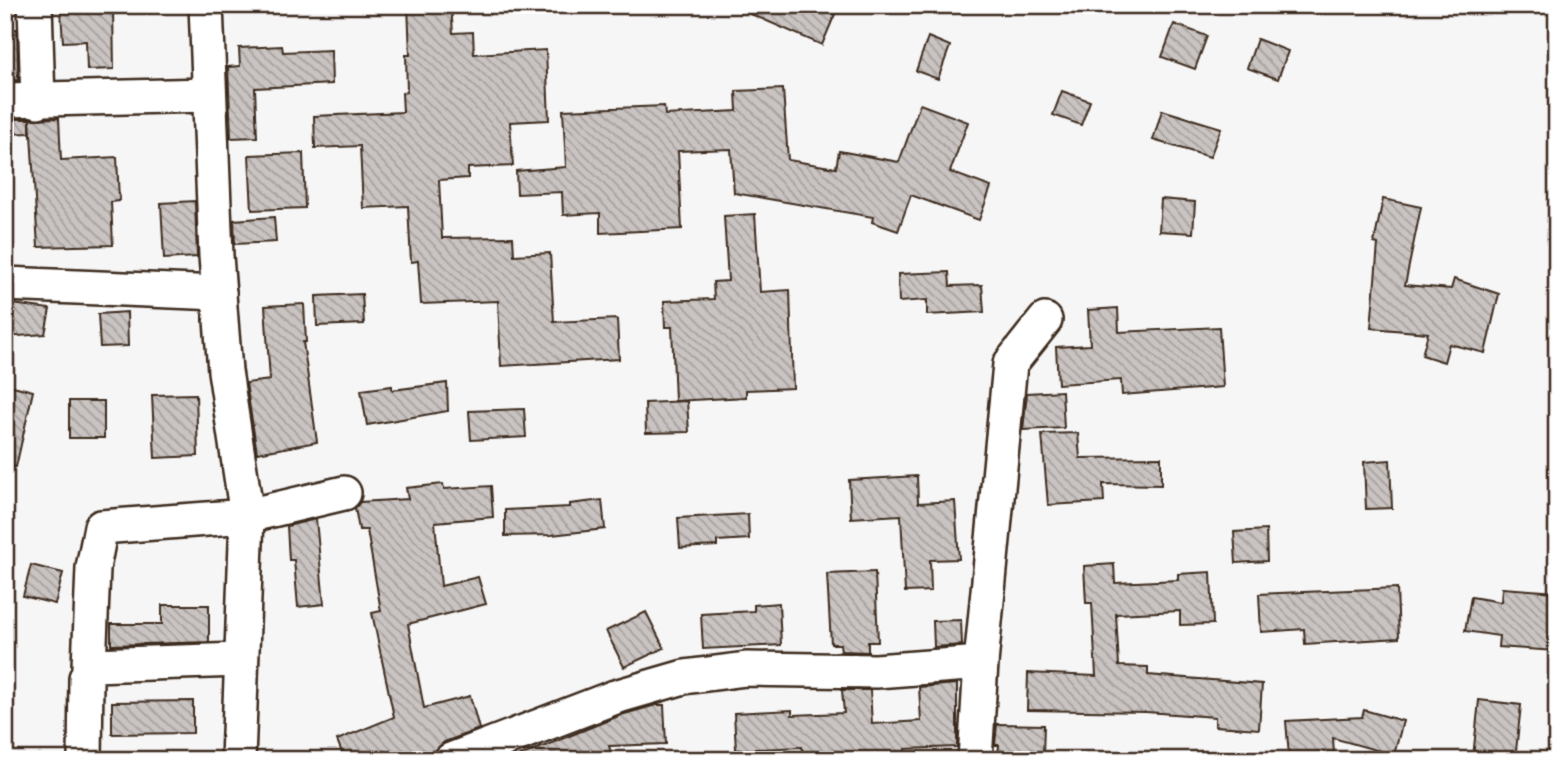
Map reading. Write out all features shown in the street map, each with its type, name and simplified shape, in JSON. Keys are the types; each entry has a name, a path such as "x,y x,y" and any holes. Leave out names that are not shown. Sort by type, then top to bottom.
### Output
{"street":[{"path":"36,5 21,100 208,95"},
{"path":"206,5 208,95 225,371 247,516 238,760"},
{"path":"5,284 219,293"},
{"path":"975,760 981,663 1010,364 1045,320"},
{"path":"85,760 86,678 89,667 93,568 101,527 247,516 344,493"},
{"path":"89,667 100,663 240,660"},
{"path":"452,760 614,696 684,677 747,669 876,671 981,663"}],"building":[{"path":"408,5 451,5 453,33 473,32 474,54 546,50 549,120 510,122 513,166 468,168 468,178 439,180 442,238 513,237 514,255 550,253 554,322 617,319 619,359 501,366 498,301 421,304 418,261 411,262 408,206 363,208 360,146 315,148 314,116 403,112 402,93 407,92 406,55 410,55"},
{"path":"730,5 814,5 835,14 822,45"},
{"path":"113,8 114,69 87,70 86,41 63,42 61,12"},
{"path":"1174,24 1207,36 1195,69 1162,57"},
{"path":"17,29 18,80 5,81 5,30"},
{"path":"928,37 950,46 938,79 916,71"},
{"path":"1257,39 1288,51 1278,79 1247,68"},
{"path":"282,46 283,52 331,50 332,84 255,88 257,137 231,138 228,67 240,66 239,48"},
{"path":"783,89 788,160 836,168 839,151 899,162 920,104 968,122 950,172 991,187 979,220 911,195 898,231 872,222 873,217 734,193 731,149 678,151 682,229 600,233 600,213 563,215 562,192 517,194 516,171 566,167 563,110 664,106 665,115 737,111 736,91"},
{"path":"1062,91 1090,101 1081,125 1053,115"},
{"path":"1162,110 1221,128 1210,157 1153,140"},
{"path":"59,118 61,160 117,157 119,201 111,202 113,245 38,247 30,119"},
{"path":"5,119 30,119 30,133 5,134"},
{"path":"303,153 305,208 252,210 249,155"},
{"path":"1161,199 1195,202 1193,233 1159,231"},
{"path":"1383,199 1421,207 1405,285 1451,289 1454,279 1499,294 1485,353 1449,344 1444,362 1422,355 1428,333 1371,328 1378,244 1374,243"},
{"path":"195,201 197,257 164,259 161,203"},
{"path":"755,214 760,292 790,290 793,388 746,390 746,397 675,401 672,327 665,327 664,301 714,299 713,282 728,281 724,216"},
{"path":"274,217 276,242 235,244 234,220"},
{"path":"949,272 950,286 982,285 984,312 927,315 927,300 899,302 898,274"},
{"path":"362,294 364,324 317,326 316,296"},
{"path":"5,303 50,309 45,334 5,337"},
{"path":"304,304 306,342 303,342 317,442 257,453 246,383 270,380 265,306"},
{"path":"1118,308 1119,332 1219,327 1223,387 1122,395 1121,380 1058,384 1056,347 1090,345 1088,310"},
{"path":"127,312 128,346 100,347 98,314"},
{"path":"447,383 448,411 367,425 361,390 392,386 392,390"},
{"path":"5,384 33,391 16,467 5,466"},
{"path":"1062,391 1064,428 1023,430 1027,393"},
{"path":"196,394 198,456 155,458 152,395"},
{"path":"69,401 104,401 104,438 69,438"},
{"path":"687,401 689,432 646,433 645,403"},
{"path":"524,409 526,437 471,440 469,411"},
{"path":"1078,433 1080,458 1161,457 1161,485 1103,484 1104,502 1048,505 1042,434"},
{"path":"1390,460 1392,508 1366,509 1364,462"},
{"path":"917,476 918,503 955,501 959,559 930,560 931,591 905,592 901,515 851,518 849,480"},
{"path":"443,484 444,489 491,486 493,517 435,522 441,586 478,577 486,604 408,624 424,708 470,696 479,729 444,742 426,760 345,760 337,740 394,717 372,613 381,611 367,530 359,530 355,508 360,502 408,499 406,488"},
{"path":"602,500 605,529 551,535 505,536 505,510 570,507 570,504"},
{"path":"748,514 749,539 717,541 717,546 680,548 678,518"},
{"path":"316,519 324,604 298,607 294,560 289,560 287,526"},
{"path":"1266,530 1267,561 1236,563 1234,532"},
{"path":"1114,564 1115,583 1178,580 1178,574 1211,572 1213,624 1180,625 1180,611 1116,614 1119,666 1148,667 1148,675 1262,684 1259,729 1215,726 1215,717 1146,712 1027,710 1028,673 1096,676 1092,603 1086,603 1084,566"},
{"path":"31,565 63,573 55,604 23,596"},
{"path":"875,572 878,642 868,642 868,652 841,651 840,644 831,644 827,574"},
{"path":"1397,588 1399,638 1305,644 1304,629 1261,632 1259,594"},
{"path":"1502,588 1557,592 1555,651 1498,647 1499,636 1465,631 1471,597 1501,602"},
{"path":"779,603 781,645 703,649 701,614 754,611 754,605"},
{"path":"162,605 209,605 209,642 111,645 111,624 162,624"},
{"path":"646,612 664,648 624,667 606,631"},
{"path":"961,620 962,645 934,647 933,621"},
{"path":"957,684 957,747 905,749 905,760 803,760 802,747 736,750 734,713 792,710 792,715 844,713 842,690 870,690 872,724 921,721 919,687"},
{"path":"1479,700 1521,705 1515,760 1473,757"},
{"path":"193,701 193,733 112,734 112,702"},
{"path":"664,705 666,744 609,746 613,760 510,760 621,715"},
{"path":"1364,710 1403,721 1394,755 1333,738 1334,754 1289,756 1286,721 1362,717"},
{"path":"997,724 1044,725 1043,756 998,755 999,745 995,745"}]}
